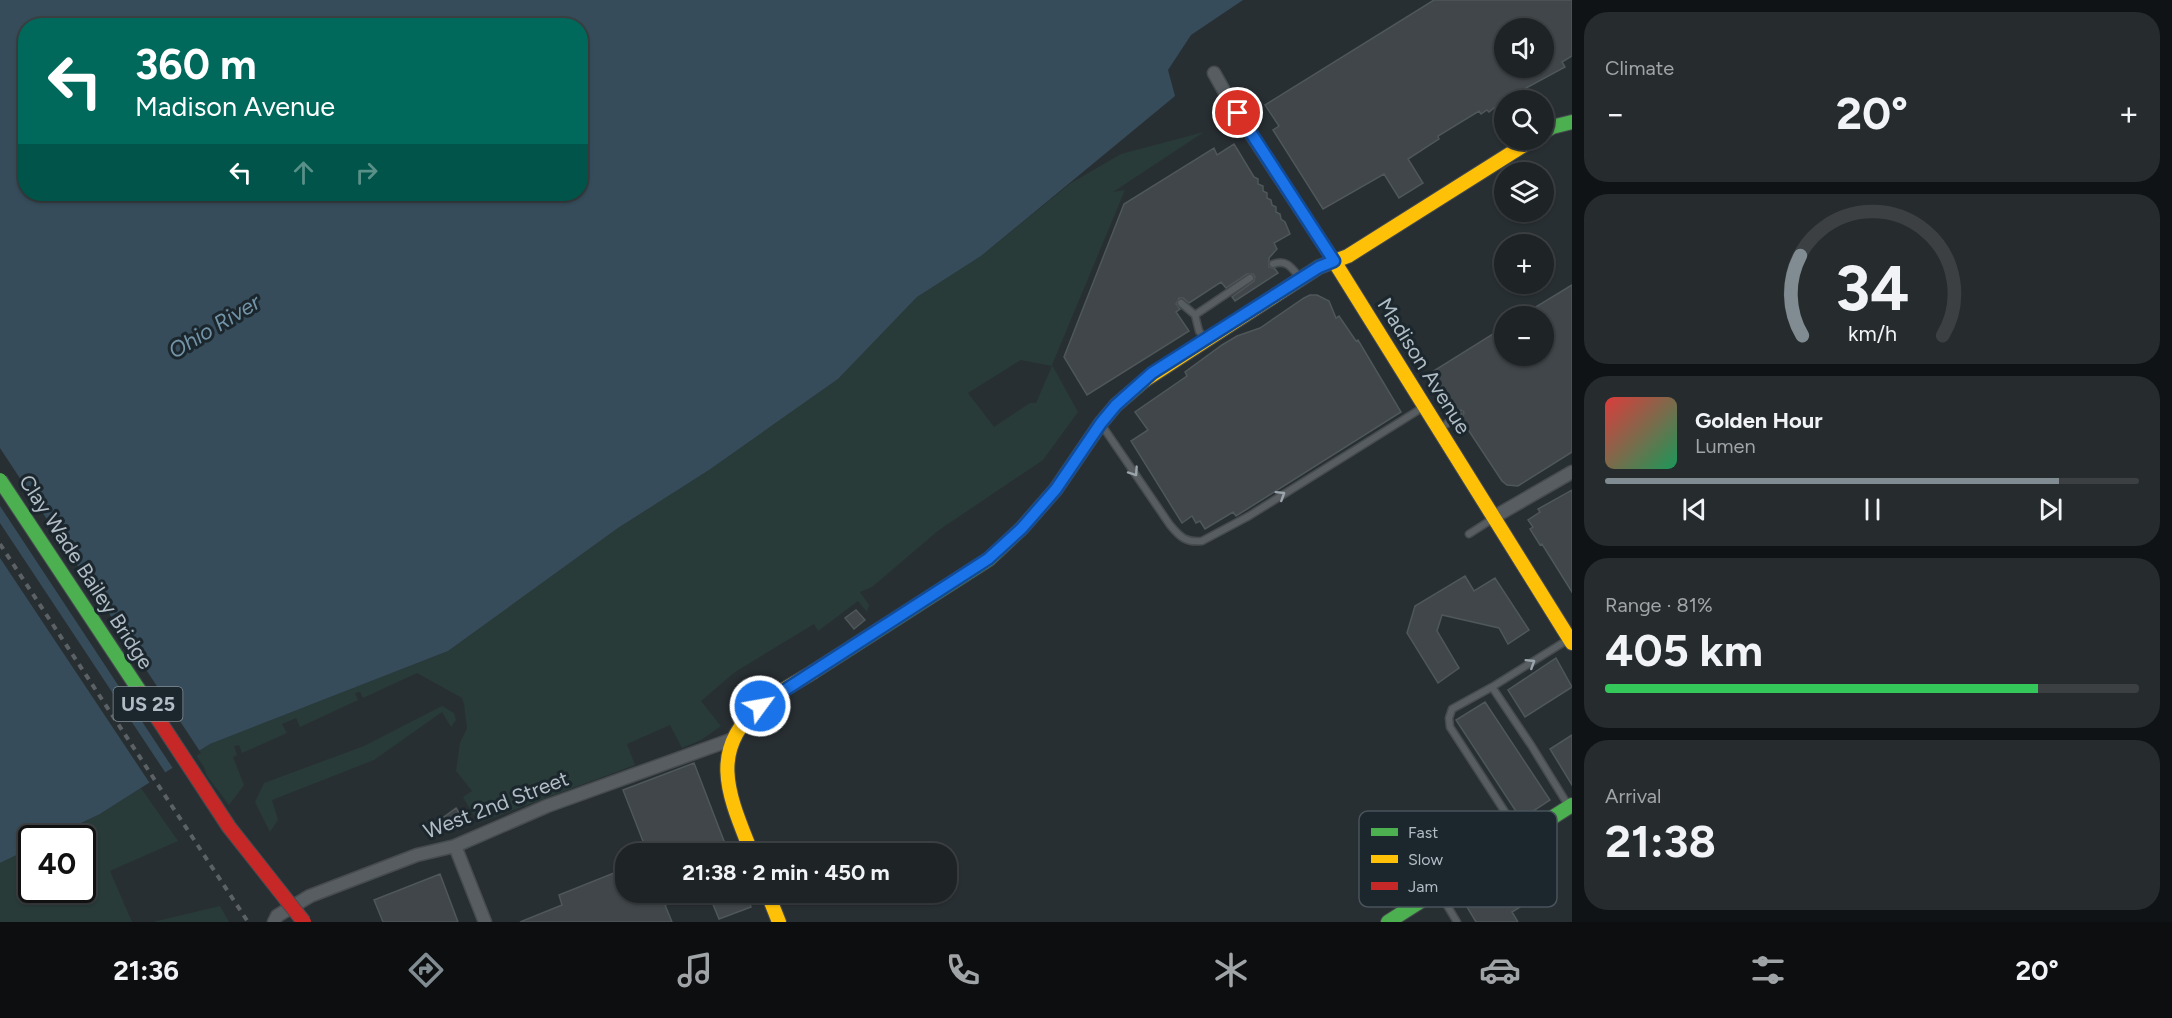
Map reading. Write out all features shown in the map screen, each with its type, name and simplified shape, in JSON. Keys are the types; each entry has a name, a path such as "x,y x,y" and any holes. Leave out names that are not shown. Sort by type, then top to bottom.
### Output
{"street":[{"name":"Madison Avenue","path":"1214,73 1571,641"},
{"path":"1554,126 1572,122"},
{"path":"748,843 733,802 727,774 728,750 742,724 760,706 988,559 1022,528 1056,489 1116,405 1152,373 1319,267 1348,256 1516,150"},
{"path":"1494,518 1572,471"},
{"name":"Clay Wade Bailey Bridge","path":"0,480 229,827 303,922"},
{"name":"West 2nd Street","path":"275,919 310,896 417,855 456,846 547,806 733,738"},
{"path":"1557,814 1570,806"},
{"path":"456,846 485,922"},
{"path":"771,903 779,922"},
{"path":"1388,922 1411,907"}],"lane":[{"path":"1272,264 1280,261 1289,264 1300,279"},
{"path":"1195,315 1250,278"},
{"path":"1181,303 1195,315 1198,331 1205,340"},
{"path":"1101,423 1170,525 1182,539 1194,542 1202,541 1250,516 1423,407"},
{"path":"1438,430 1459,415"},
{"path":"1469,534 1494,518"},
{"path":"1505,811 1450,727 1449,718 1452,710 1571,641"},
{"path":"1492,687 1570,806"},
{"path":"1448,907 1457,922"}],"green space":[{"path":"1204,132 1113,192 1125,190 1052,365 1078,412 1043,460 939,530 872,587 860,592 869,605 867,612 858,601 818,631 814,624 735,672 701,701 721,726 701,740 682,748 670,725 627,744 635,765 478,823 463,797 472,791 456,771 460,743 467,728 462,698 417,673 363,698 360,692 355,693 358,700 300,727 296,718 282,724 287,733 242,753 239,745 234,746 237,755 233,757 244,785 229,805 207,776 195,754 210,744 448,651 618,528 709,470 838,379 917,297 981,256 1071,183 1121,154","holes":["1021,360 1052,366 1036,403 1030,403 994,427 968,393"]},
{"path":"442,706 454,713 456,720 451,727 442,712 374,760 272,800 278,820 270,832 255,802 264,783 364,746"},
{"path":"141,788 178,841 110,871 132,922 0,922 0,863 18,854 18,903 96,903 96,825 77,825 100,814"},
{"path":"220,906 229,922 153,922"}],"water":[{"name":"Ohio River","path":"0,0 1243,0 1191,35 1168,70 1175,96 981,256 917,297 838,379 709,470 618,528 448,651 210,744 100,814 77,825 18,825 18,854 0,863"}],"pier":[{"path":"0,448 201,753 174,770 0,506"},
{"path":"0,523 167,775 151,785 0,558"}],"building":[{"path":"1434,0 1572,0 1572,56 1562,62 1565,67 1554,73 1554,18 1494,18 1494,78 1545,78 1522,90 1494,90 1494,108 1481,114 1479,111 1438,136 1439,139 1408,159 1423,183 1399,198 1384,174 1323,209 1273,130 1279,126 1265,105"},
{"path":"1234,144 1254,177 1258,179 1258,184 1263,186 1263,191 1267,193 1267,198 1271,200 1272,205 1276,207 1276,212 1280,214 1290,234 1274,243 1277,249 1269,258 1269,267 1278,273 1235,301 1232,297 1254,281 1253,274 1247,274 1226,288 1221,282 1189,303 1179,298 1176,304 1180,309 1176,312 1189,331 1087,395 1064,357 1124,204 1214,148 1217,155"},
{"path":"1572,285 1572,452 1518,486 1507,485 1502,481 1462,420 1464,412 1456,411 1432,372 1494,333 1494,366 1554,366 1554,306 1537,306"},
{"path":"1310,295 1317,295 1329,301 1336,318 1339,316 1356,341 1358,340 1401,412 1236,516 1233,512 1205,529 1200,521 1196,523 1192,516 1182,523 1131,441 1148,430 1135,412 1187,376 1185,372 1222,345 1237,336 1260,328"},
{"path":"1572,490 1572,592 1530,529 1533,527 1528,520 1540,512 1538,509"},
{"path":"1465,576 1474,591 1495,578 1529,630 1508,644 1499,628 1442,615 1437,631 1459,668 1438,683 1407,633 1415,606"},
{"path":"856,610 865,620 854,629 845,618"},
{"path":"1556,658 1572,687 1525,717 1508,690"},
{"path":"1485,702 1550,800 1533,811 1516,811 1456,720"},
{"path":"1572,735 1572,785 1550,749"},
{"path":"694,763 725,843 644,843 623,790"},
{"path":"456,808 463,818 451,827 444,817"},
{"path":"615,873 615,903 670,903 665,905 672,922 520,922 562,905 559,895"},
{"path":"440,874 458,922 383,922 374,900"},
{"path":"712,903 750,903 751,907 719,919"},
{"path":"1467,907 1520,907 1512,912 1518,922 1476,922"}],"railway":[{"path":"0,544 248,922"}],"traffic: fast":[{"path":"1554,126 1572,122"},
{"path":"813,672 989,559 1022,528 1056,489 1116,405 1145,380"},
{"path":"0,480 141,693"},
{"path":"1557,815 1572,805"},
{"path":"1388,922 1412,907"}],"traffic: slow":[{"path":"1145,380 1319,267 1348,256 1516,150"},
{"path":"1334,261 1572,643"},
{"path":"748,843 731,796 728,777 728,759 733,741 743,724 759,707 813,672"},
{"path":"771,903 779,922"}],"traffic: jam":[{"path":"141,693 229,827 304,922"}],"route":[{"path":"760,706 988,559 1022,528 1056,489 1116,405 1152,373 1319,267 1334,261 1238,113"}]}
